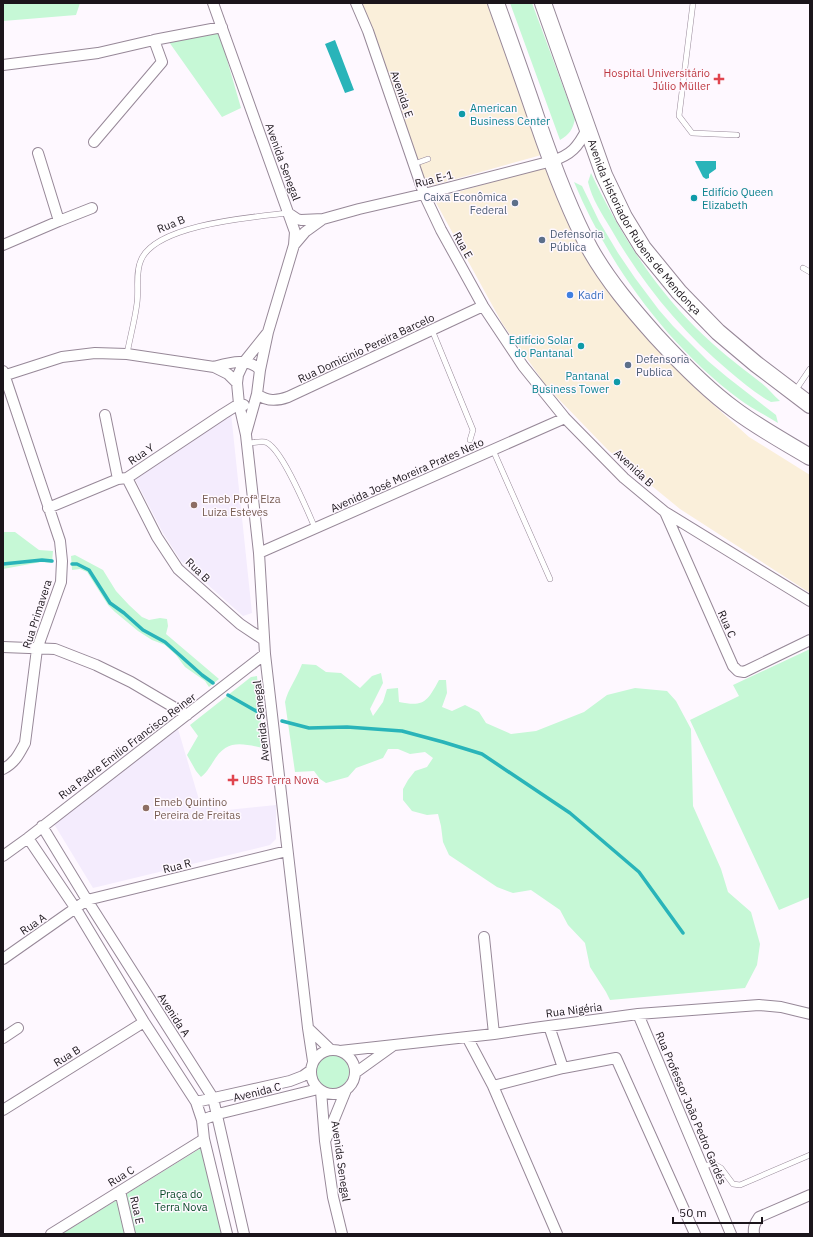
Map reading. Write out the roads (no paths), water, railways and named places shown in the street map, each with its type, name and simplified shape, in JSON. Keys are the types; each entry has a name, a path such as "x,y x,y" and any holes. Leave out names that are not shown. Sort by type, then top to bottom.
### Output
{"main road":[{"path":"496,3 552,161 573,215 591,250 607,275 640,318 688,369 735,410 759,427 810,457"},
{"name":"Avenida Historiador Rubens de Mendonça","path":"543,3 604,176 624,217 643,248 684,297 718,332 756,364 810,405"}],"street":[{"name":"Avenida Senegal","path":"213,3 294,229 294,244 268,332 260,370 257,394 246,439"},
{"name":"Avenida E","path":"356,3 368,31 424,194"},
{"path":"3,65 98,53 154,40 222,27"},
{"path":"94,142 162,62 154,40"},
{"name":"Rua E-1","path":"288,213 301,220 323,219 552,161 561,158 576,148 587,129"},
{"path":"38,153 59,221"},
{"name":"Rua E","path":"424,194 440,230 484,306"},
{"path":"3,245 92,208"},
{"name":"Rua E-1","path":"294,244 304,232 323,219"},
{"name":"Rua Domicinio Pereira Barcelo","path":"257,394 266,400 282,399 484,306"},
{"name":"Avenida B","path":"484,306 523,366 565,418 624,478 665,512 810,601"},
{"name":"Avenida Senegal","path":"268,332 244,362 238,375 237,383 239,404 246,439 259,553 265,654 312,1066"},
{"path":"3,374 62,357 95,353 127,354 214,367 244,362 253,365 260,370"},
{"path":"214,367 228,374 237,383"},
{"name":"Rua Primavera","path":"3,374 60,541 62,561 60,582 37,649 25,743 18,758 3,768"},
{"path":"239,404 253,408"},
{"name":"Rua Y","path":"48,508 122,478 239,404"},
{"name":"Rua B","path":"105,415 122,478 178,569 240,624 264,640"},
{"name":"Avenida José Moreira Prates Neto","path":"259,553 565,418"},
{"name":"Rua C","path":"665,512 733,666 738,671 744,672 810,640"},
{"path":"3,647 55,649 96,664 131,682 187,715"},
{"name":"Rua Padre Emilio Francisco Reiner","path":"3,856 265,654"},
{"name":"Avenida A","path":"42,826 87,900 213,1098 218,1114 244,1234"},
{"path":"28,838 76,909 144,1022 196,1102 202,1120 204,1139 226,1234"},
{"name":"Rua R","path":"76,909 87,900 287,851"},
{"name":"Rua A","path":"3,959 76,909"},
{"path":"484,937 494,1034"},
{"name":"Rua Nigéria","path":"312,1066 318,1055 324,1051 494,1034 638,1014 759,1005 781,1007 810,1014"},
{"name":"Rua Professor João Pedro Gardés","path":"638,1014 731,1234"},
{"name":"Rua B","path":"3,1110 144,1022"},
{"path":"549,1026 563,1068"},
{"path":"3,1038 18,1028"},
{"path":"308,1028 336,1050 348,1056 353,1063 355,1073 353,1082 346,1090 325,1141"},
{"path":"467,1037 493,1086 557,1234"},
{"path":"355,1073 396,1044"},
{"path":"493,1086 563,1068 616,1058 695,1234"},
{"path":"312,1066 311,1078 319,1090 329,1094 338,1094 346,1090"},
{"name":"Avenida C","path":"196,1102 290,1081 304,1076 312,1066"},
{"name":"Avenida Senegal","path":"319,1090 333,1197 342,1234"},
{"name":"Avenida C","path":"202,1120 218,1114 319,1090"},
{"name":"Rua C","path":"51,1234 204,1139"},
{"name":"Rua E","path":"120,1190 130,1234"},
{"path":"754,1234 753,1229 759,1217 810,1195"}],"lane":[{"path":"693,3 679,116 692,133 737,135"},
{"path":"414,164 428,159"},
{"name":"Rua B","path":"127,354 138,301 138,270 141,259 150,249 158,242 179,232 205,224 288,213"},
{"path":"803,268 810,272"},
{"path":"432,330 473,430 470,440"},
{"path":"794,393 810,368"},
{"path":"246,439 266,442 274,448 285,465 315,528"},
{"path":"493,450 550,579"},
{"path":"702,1166 714,1164 721,1168 733,1184 740,1185 810,1155"}],"water":[{"path":"335,40 354,90 345,93 325,44"},
{"path":"695,161 716,161 716,169 709,174 709,178 706,179 703,177"}],"waterway":[{"path":"3,564 42,560 52,561"},
{"path":"72,564 77,564 89,570 110,603 143,630 165,642 213,683"},
{"path":"228,695 263,715"},
{"path":"282,721 309,728 347,727 402,731 482,754 570,813 639,872 683,933"}],"place":[{"name":"Hospital Universitário Júlio Müller","path":"719,79"},
{"name":"American Business Center","path":"462,114"},
{"name":"Edifício Queen Elizabeth","path":"694,198"},
{"name":"Caixa Econômica Federal","path":"515,203"},
{"name":"Defensoria Pública","path":"542,240"},
{"name":"Kadri","path":"570,295"},
{"name":"Edifício Solar do Pantanal","path":"581,346"},
{"name":"Defensoria Publica","path":"628,365"},
{"name":"Pantanal Business Tower","path":"617,382"},
{"name":"Emeb Profª Elza Luiza Esteves","path":"194,505"},
{"name":"UBS Terra Nova","path":"233,780"},
{"name":"Emeb Quintino Pereira de Freitas","path":"146,808"}],"park label":[{"name":"Praça do Terra Nova","path":"181,1200"}]}
